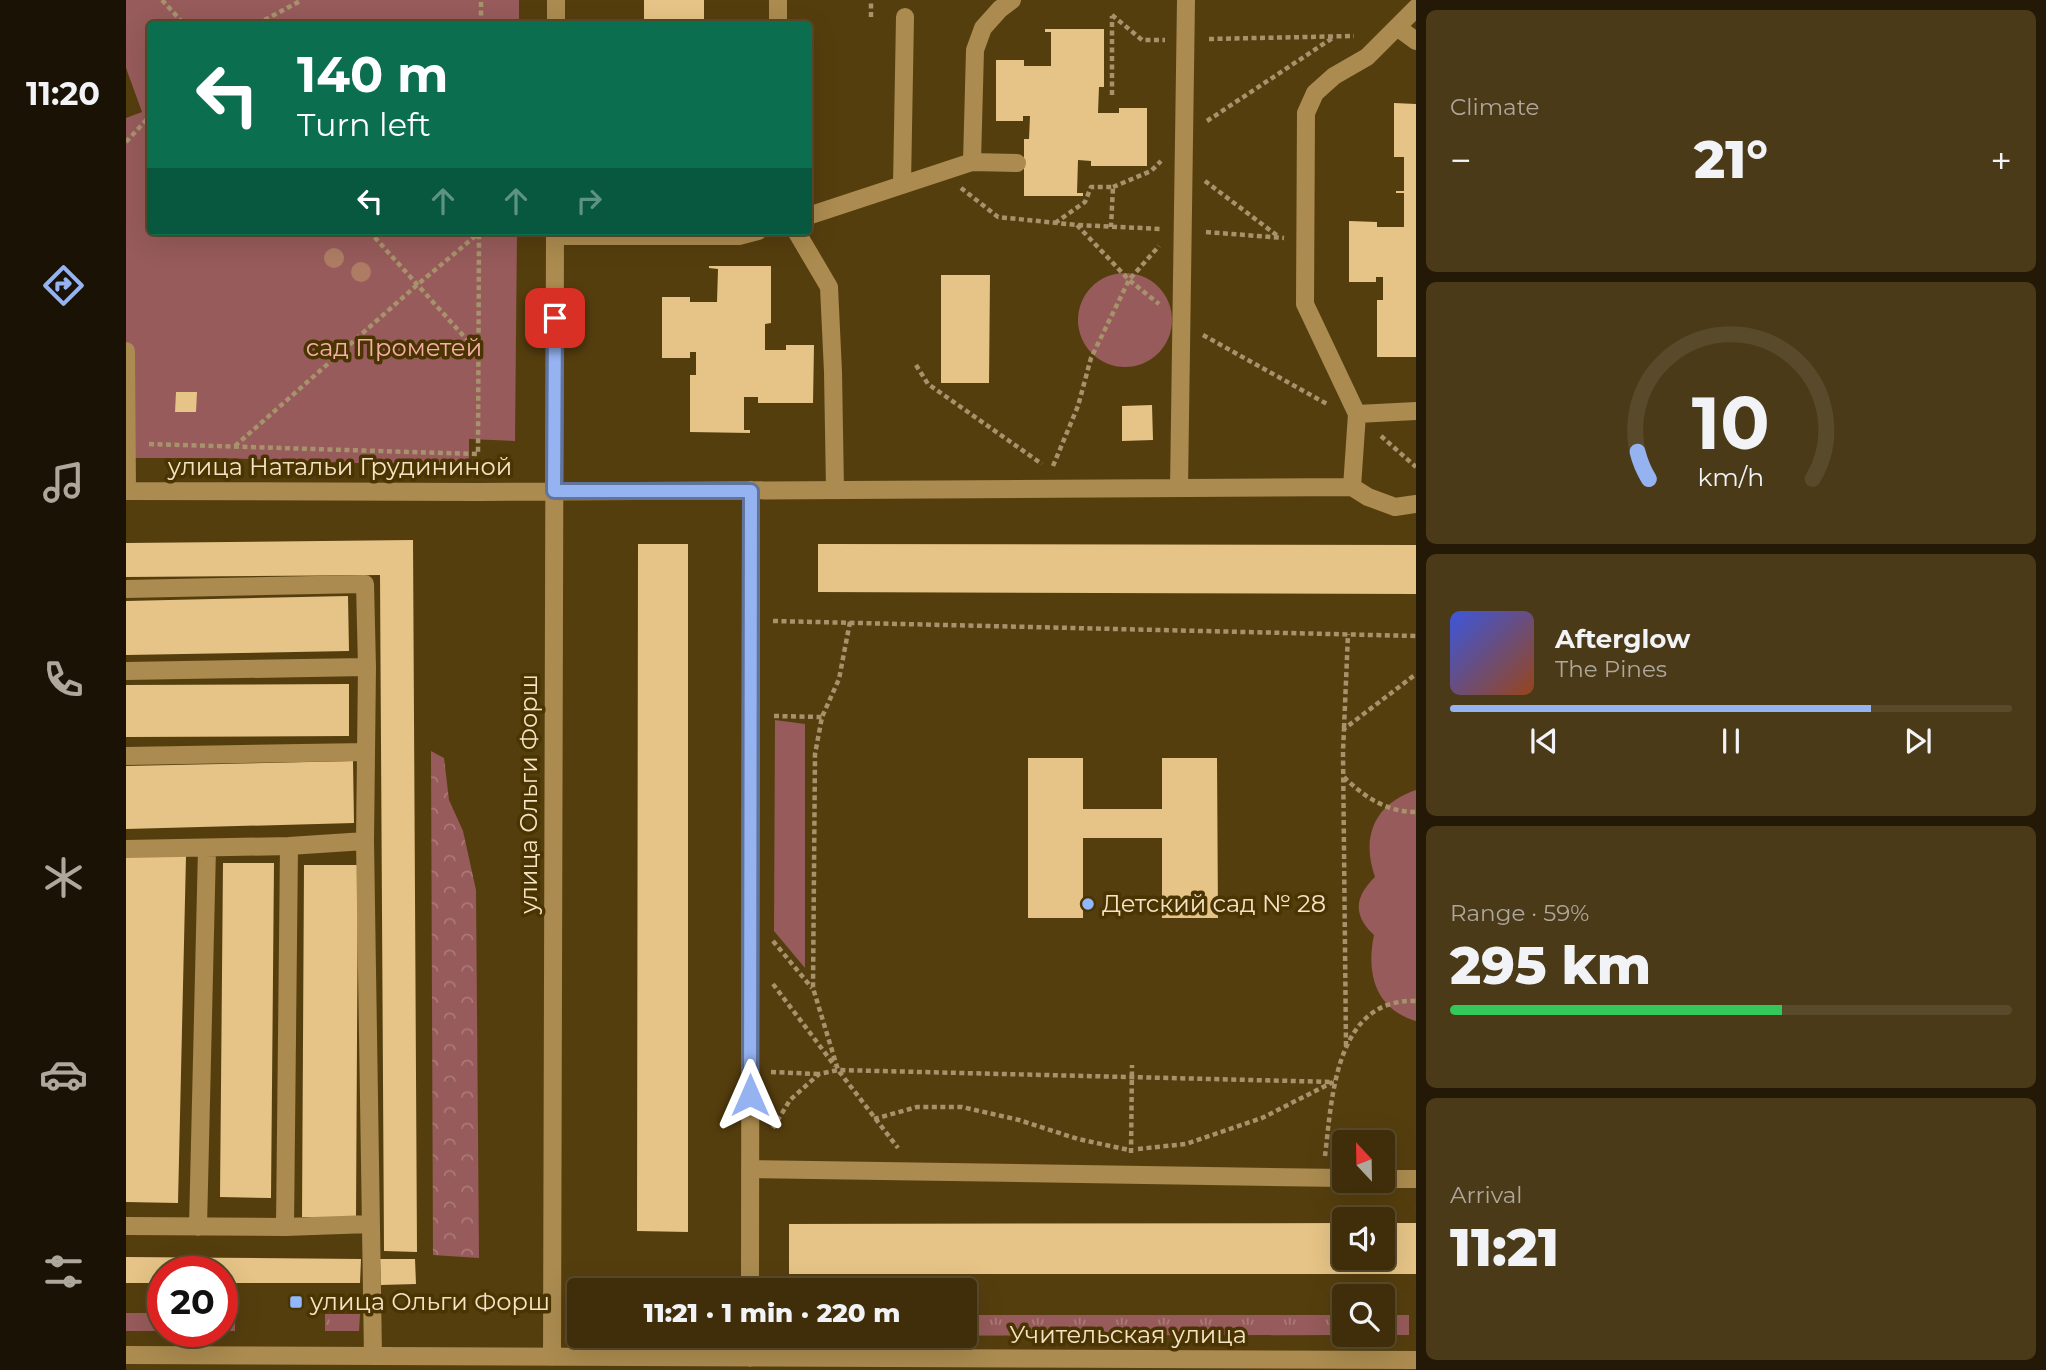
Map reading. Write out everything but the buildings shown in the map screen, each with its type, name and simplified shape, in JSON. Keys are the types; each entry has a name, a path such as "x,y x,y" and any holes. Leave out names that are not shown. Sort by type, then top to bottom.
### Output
{"street":[{"path":"556,0 556,21"},
{"path":"778,0 778,21"},
{"path":"972,162 975,50 983,28 1012,0"},
{"path":"1180,488 1181,323 1178,230 1184,165 1186,0"},
{"path":"1416,8 1367,57 1334,76 1315,93 1306,113 1305,304 1357,414 1352,487 1368,497 1395,507 1416,504"},
{"path":"902,185 905,17"},
{"path":"1393,31 1416,41"},
{"path":"812,215 972,162 1017,163"},
{"name":"улица Ольги Форш","path":"552,1357 555,235"},
{"path":"647,235 743,235"},
{"path":"798,235 829,287 835,489"},
{"path":"126,351 126,491"},
{"path":"1357,414 1416,411"},
{"name":"улица Натальи Грудининой","path":"126,491 1352,487"},
{"path":"750,1278 751,491"},
{"path":"126,589 365,584 365,841 373,1356"},
{"path":"126,671 367,667"},
{"path":"126,756 366,752"},
{"path":"126,849 289,846 365,841"},
{"path":"285,1227 289,846"},
{"path":"198,1227 207,848"},
{"path":"750,1169 1332,1178"},
{"path":"1395,1179 1416,1179"},
{"path":"126,1226 285,1227 370,1224"},
{"path":"750,1348 750,1358"},
{"name":"Учительская улица","path":"126,1355 284,1363 373,1356 1221,1365 1342,1365 1416,1360"}],"path":[{"path":"162,0 181,21"},
{"path":"263,21 302,0"},
{"path":"481,0 481,21"},
{"path":"871,0 871,17"},
{"path":"1112,95 1112,15 1142,40 1335,36 1393,31"},
{"path":"1054,223 1085,202 1091,187 1113,187 1151,172 1184,136 1335,36"},
{"path":"126,142 147,119"},
{"path":"1184,165 1280,237"},
{"path":"953,167 962,189 998,217 1077,225 1306,239"},
{"path":"1111,227 1113,187"},
{"path":"1077,225 1129,280 1181,323 1340,411 1357,414 1416,467"},
{"path":"916,365 928,384 1051,471 1078,406 1091,358 1129,280 1178,230"},
{"path":"373,235 479,353"},
{"path":"235,447 476,235"},
{"path":"127,444 478,454 480,235"},
{"path":"751,620 1416,636"},
{"path":"838,1070 813,988 815,754 822,717 839,679 850,622"},
{"path":"1346,1046 1343,776 1348,634"},
{"path":"1344,729 1416,674"},
{"path":"750,715 822,717"},
{"path":"1343,776 1356,789 1383,806 1402,812 1416,812"},
{"path":"750,913 813,988"},
{"path":"750,953 915,1171"},
{"path":"1323,1178 1334,1082 1346,1046 1368,1015 1385,1005 1402,1000 1416,1001"},
{"path":"1131,1175 1132,1065"},
{"path":"750,1072 819,1074 838,1070 1334,1082"},
{"path":"770,1134 790,1100 819,1074"},
{"path":"874,1119 917,1107 962,1107 1078,1139 1132,1150 1186,1144 1249,1123 1334,1082"}],"green space":[{"name":"сад Прометей","path":"126,0 519,0 519,21 147,21 147,235 517,235 515,441 469,439 469,467 219,458 126,458 126,118 142,112 126,68"},
{"path":"1125,273 1143,276 1158,287 1169,302 1172,320 1169,338 1158,353 1143,364 1125,367 1107,364 1092,353 1081,338 1078,320 1081,302 1092,287 1107,276"},
{"path":"775,720 805,724 805,968 774,931"},
{"path":"431,751 444,758 449,800 463,831 476,890 479,1258 433,1255"},
{"path":"1416,790 1416,1021 1391,1008 1377,988 1371,963 1374,935 1362,921 1359,906 1363,892 1375,877 1370,848 1374,824 1390,804"},
{"path":"126,1313 147,1313 147,1331 126,1331"},
{"path":"325,1314 360,1314 359,1331 325,1331"},
{"path":"977,1315 1332,1315 1332,1335 977,1336"},
{"path":"1395,1315 1409,1315 1409,1335 1395,1335"}],"place":[{"name":"Детский сад № 28","path":"1088,904"},
{"name":"улица Ольги Форш","path":"296,1302"}],"route":[{"path":"555,318 554,491 751,491 750,1095"}]}
